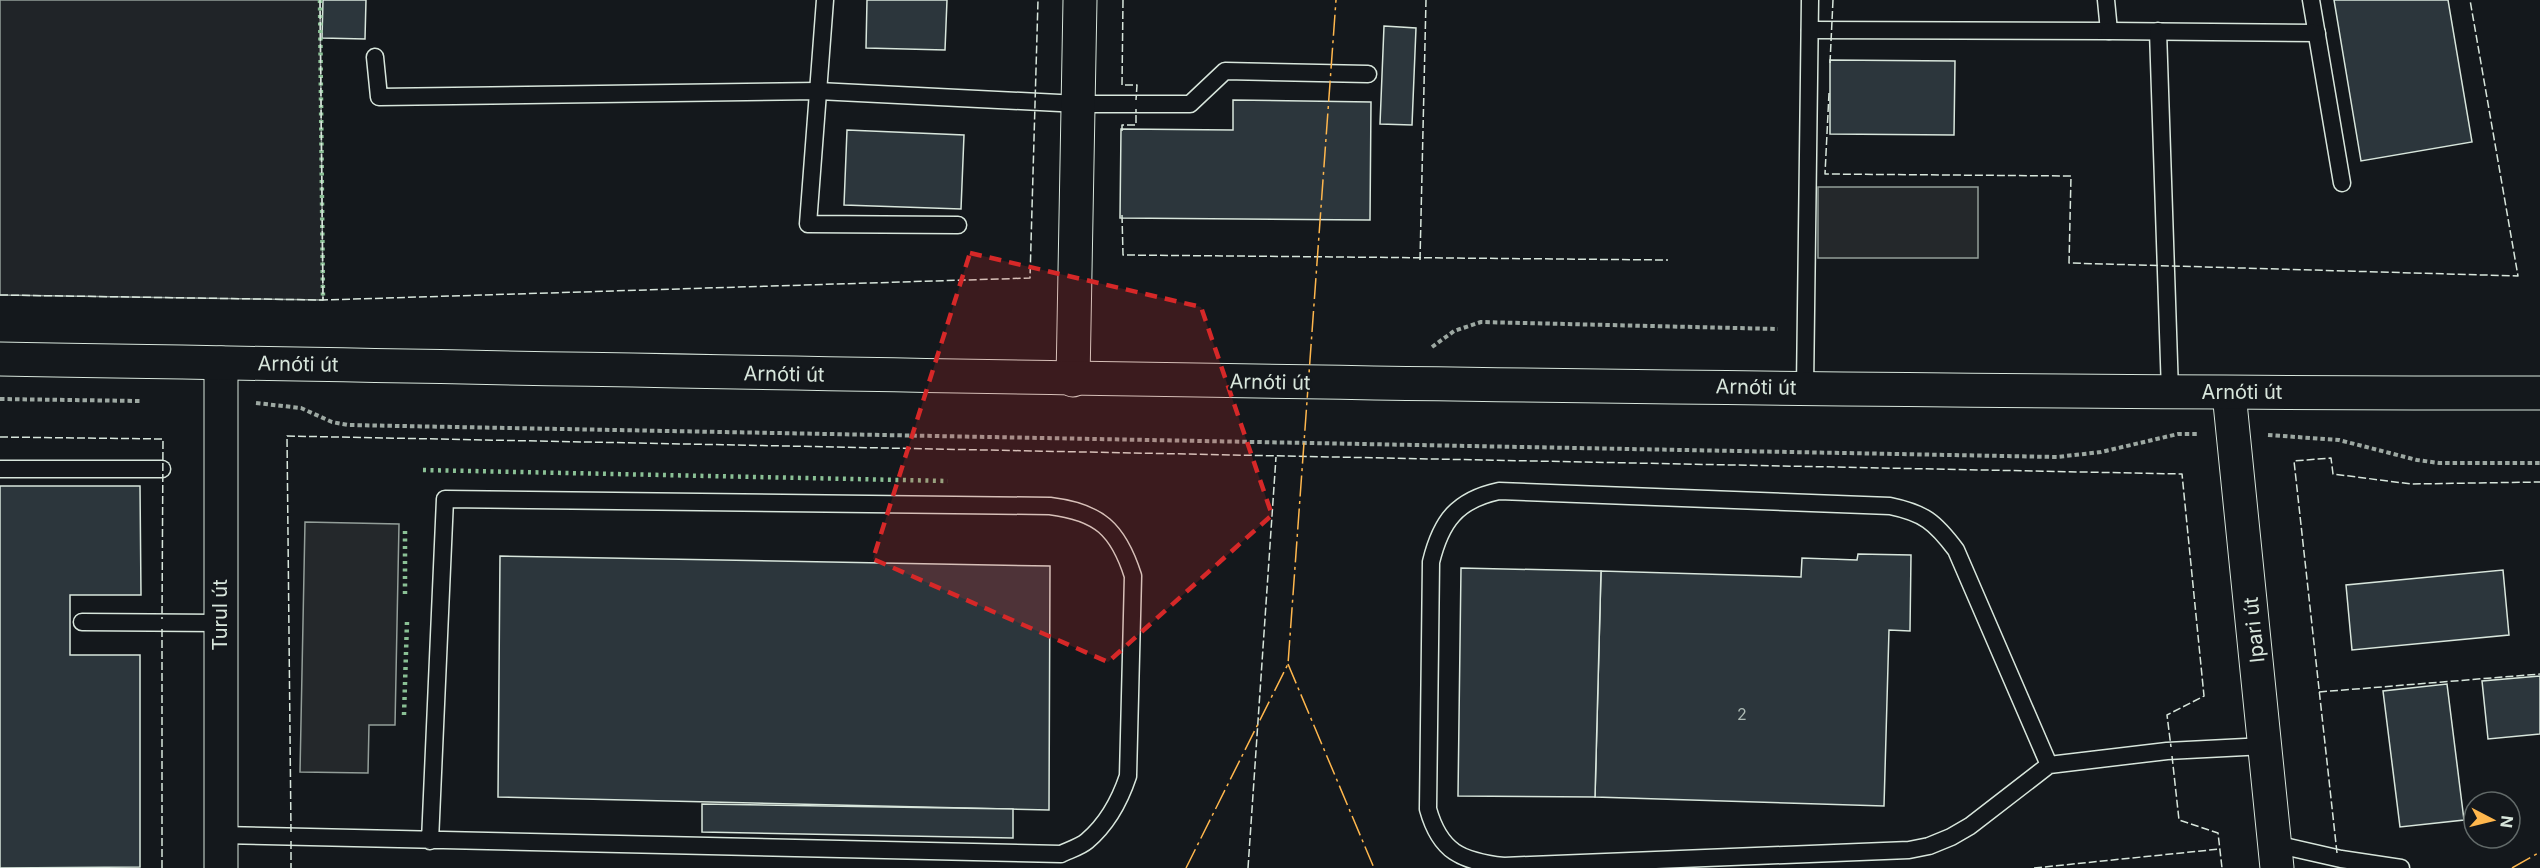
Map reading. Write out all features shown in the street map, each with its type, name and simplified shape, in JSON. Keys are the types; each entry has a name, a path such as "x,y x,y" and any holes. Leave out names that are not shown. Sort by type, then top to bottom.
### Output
{"main road":[{"path":"1073,380 1080,0"},
{"name":"Arnóti út","path":"0,359 1073,380 2229,393 2540,393"},
{"name":"Turul út","path":"221,363 219,401 221,868"},
{"name":"Ipari út","path":"2229,393 2276,856"}],"lane":[{"path":"825,0 808,224 958,225"},
{"path":"1805,388 1810,0"},
{"path":"2106,0 2109,31"},
{"path":"2311,0 2342,183"},
{"path":"1810,30 2317,33"},
{"path":"2158,31 2170,392"},
{"path":"375,57 379,97 818,91 1079,104 1190,104 1225,71 1368,74"},
{"path":"0,469 162,469"},
{"path":"2049,765 1956,550 1933,522 1921,514 1890,506 1499,490 1478,496 1461,506 1446,522 1437,539 1431,562 1428,809 1440,840 1453,851 1484,864 1504,866 1909,850 1929,846 1970,826 2049,765 2167,751 2265,746"},
{"path":"220,835 430,841 1060,854 1086,842 1104,822 1121,797 1128,776 1133,576 1126,553 1117,539 1097,519 1074,508 1050,506 446,499 430,841"},
{"path":"82,622 220,623"},
{"path":"2276,856 2341,859 2401,868"}],"path":[{"path":"1403,383 1419,359 1436,344 1454,331 1481,322 1806,330"},
{"path":"0,399 150,401"},
{"path":"219,401 288,405 302,408 332,422 348,425 2057,457 2102,452 2178,434 2234,434 2339,440 2417,460 2439,463 2540,463"}],"highlighted area":[{"path":"970,253 1201,307 1272,515 1108,662 873,559"}],"shaded area":[{"path":"0,0 320,0 323,300 0,295"},
{"path":"1818,187 1978,187 1978,258 1818,258"},
{"path":"305,522 399,524 395,725 369,725 368,773 300,772"}],"building":[{"path":"323,0 366,0 365,39 322,38"},
{"path":"867,0 947,0 945,50 866,48"},
{"path":"2334,0 2448,0 2472,142 2361,161"},
{"path":"1384,26 1416,28 1412,125 1380,124"},
{"path":"1830,60 1955,61 1954,135 1830,134"},
{"path":"1233,100 1371,102 1370,220 1120,218 1121,129 1233,130"},
{"path":"847,130 964,135 961,209 844,205"},
{"path":"0,486 140,486 141,595 70,595 70,655 140,655 140,867 0,868"},
{"path":"1858,554 1911,555 1910,631 1889,630 1884,806 1595,797 1601,571 1801,577 1802,558 1857,560"},
{"path":"500,556 1050,566 1049,810 498,797"},
{"path":"1461,568 1601,571 1595,797 1458,796"},
{"path":"2503,570 2509,635 2352,650 2346,585"},
{"path":"2540,676 2540,734 2488,739 2482,681"},
{"path":"2447,684 2462,820 2400,827 2383,691"},
{"path":"702,804 1013,809 1013,838 702,832"}],"hedge":[{"path":"320,0 323,300"},
{"path":"423,470 948,481"},
{"path":"405,528 405,594"},
{"path":"404,715 407,622"}],"fence":[{"path":"320,0 323,300 1030,278 1038,0"},
{"path":"1123,0 1122,85 1137,85 1136,100"},
{"path":"1420,260 1426,0"},
{"path":"1830,63 1833,0"},
{"path":"1829,93 1825,174 2071,176 2069,263 2518,276 2470,0"},
{"path":"1122,131 1122,125 1136,125 1136,109"},
{"path":"1122,215 1123,255 1668,260"},
{"path":"0,295 323,300"},
{"path":"291,832 287,436 2182,474 2204,696 2167,715 2171,747"},
{"path":"0,437 163,439 162,619"},
{"path":"1248,868 1276,457"},
{"path":"2337,853 2294,461 2331,458 2333,474 2411,484 2540,482"},
{"path":"162,628 162,868"},
{"path":"2319,692 2540,674"},
{"path":"2172,756 2179,820 2218,833 2222,868"},
{"path":"291,841 291,868"},
{"path":"2034,868 2220,849"}],"power":[{"path":"1186,868 1288,664 1336,0"},
{"path":"1288,664 1374,868"},
{"path":"2512,868 2540,852"}]}
